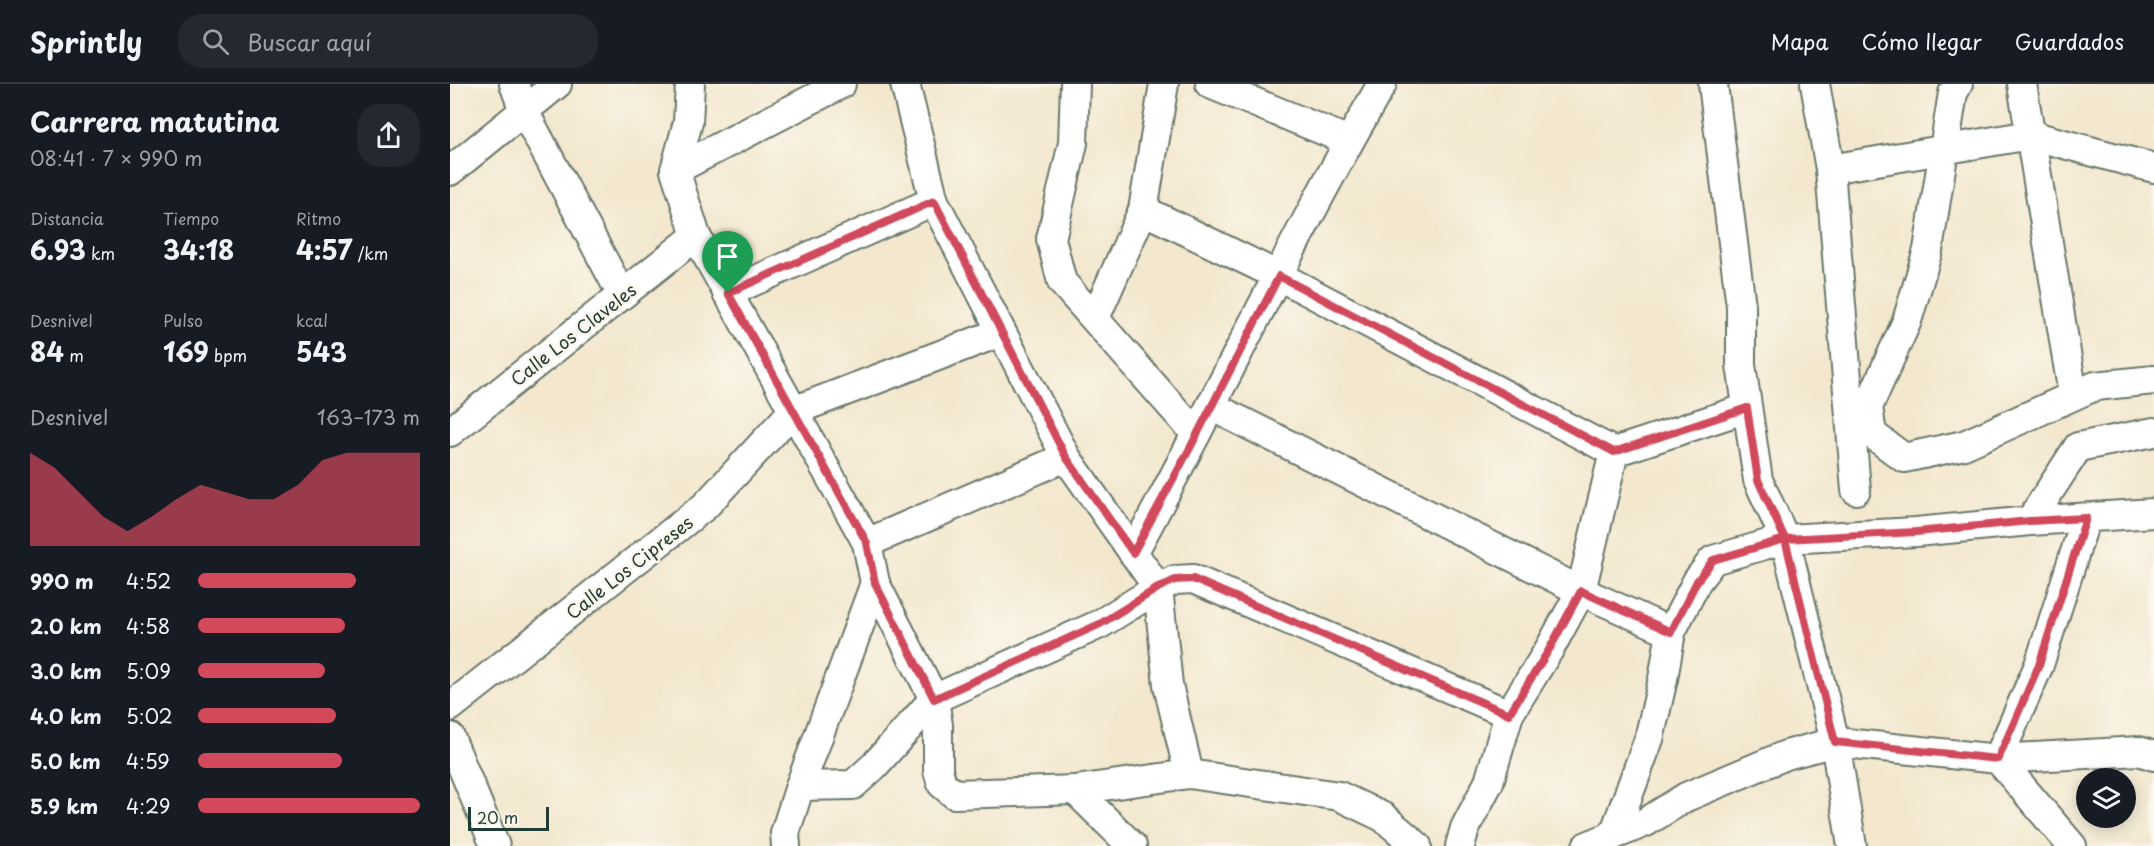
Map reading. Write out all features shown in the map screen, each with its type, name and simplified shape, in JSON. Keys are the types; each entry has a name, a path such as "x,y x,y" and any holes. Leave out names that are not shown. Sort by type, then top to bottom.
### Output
{"street":[{"path":"514,84 524,111 621,296"},
{"path":"450,171 557,84"},
{"path":"690,84 688,122 675,170 696,237 867,543 875,583 934,699 938,725 938,770 942,784 954,794 1074,790 1189,774 1339,796 1383,817 1417,846"},
{"path":"675,170 841,84"},
{"path":"905,84 934,201 1066,457 1158,588 1168,685 1189,774"},
{"path":"1076,84 1073,143 1052,239 1062,282 1196,434"},
{"path":"1095,318 1143,210 1164,84"},
{"path":"1210,84 1349,141"},
{"path":"1133,553 1349,141 1382,84"},
{"path":"1713,84 1741,306 1741,365 1758,480 1785,539 1835,742 1852,846"},
{"path":"1815,84 1830,169 1856,490"},
{"path":"1958,84 1953,93 1928,250 1907,321 1868,407 1872,434 1904,458 1964,445 2095,386 2154,380"},
{"path":"2022,84 2073,395"},
{"path":"1830,169 2030,135 2154,168"},
{"path":"728,293 934,201"},
{"path":"1143,210 1279,276 1614,452 1747,408"},
{"name":"Calle Los Claveles","path":"450,432 696,237"},
{"path":"793,411 1001,332"},
{"path":"1211,406 1581,591 1671,632"},
{"name":"Calle Los Cipreses","path":"450,707 705,506 793,411"},
{"path":"2030,521 2078,447 2154,432"},
{"path":"1460,846 1466,828 1489,782 1509,714 1550,648 1581,591 1614,452"},
{"path":"867,543 1066,457"},
{"path":"1614,834 1649,739 1671,632 1697,581 1713,560 1785,539 1916,532 2030,521 2154,513"},
{"path":"1998,759 2039,665 2086,518"},
{"path":"800,786 853,784 874,766 934,699 1100,624 1175,580 1193,579 1509,714"},
{"path":"786,846 785,833 800,786 875,583"},
{"path":"450,737 495,846"},
{"path":"1587,846 1646,822 1686,797 1786,755 1835,742 1998,759 2139,751 2154,756"},
{"path":"1998,759 2072,846"},
{"path":"1074,790 1132,846"}],"route":[{"path":"728,293 867,543 875,583 934,699 1100,624 1175,580 1193,579 1509,714 1550,648 1581,591 1671,632 1697,581 1713,560 1785,539 1835,742 1998,759 2039,665 2086,518 1916,532 1785,539 1758,480 1747,408 1614,452 1279,276 1133,553 1066,457 934,201 728,293"}]}
